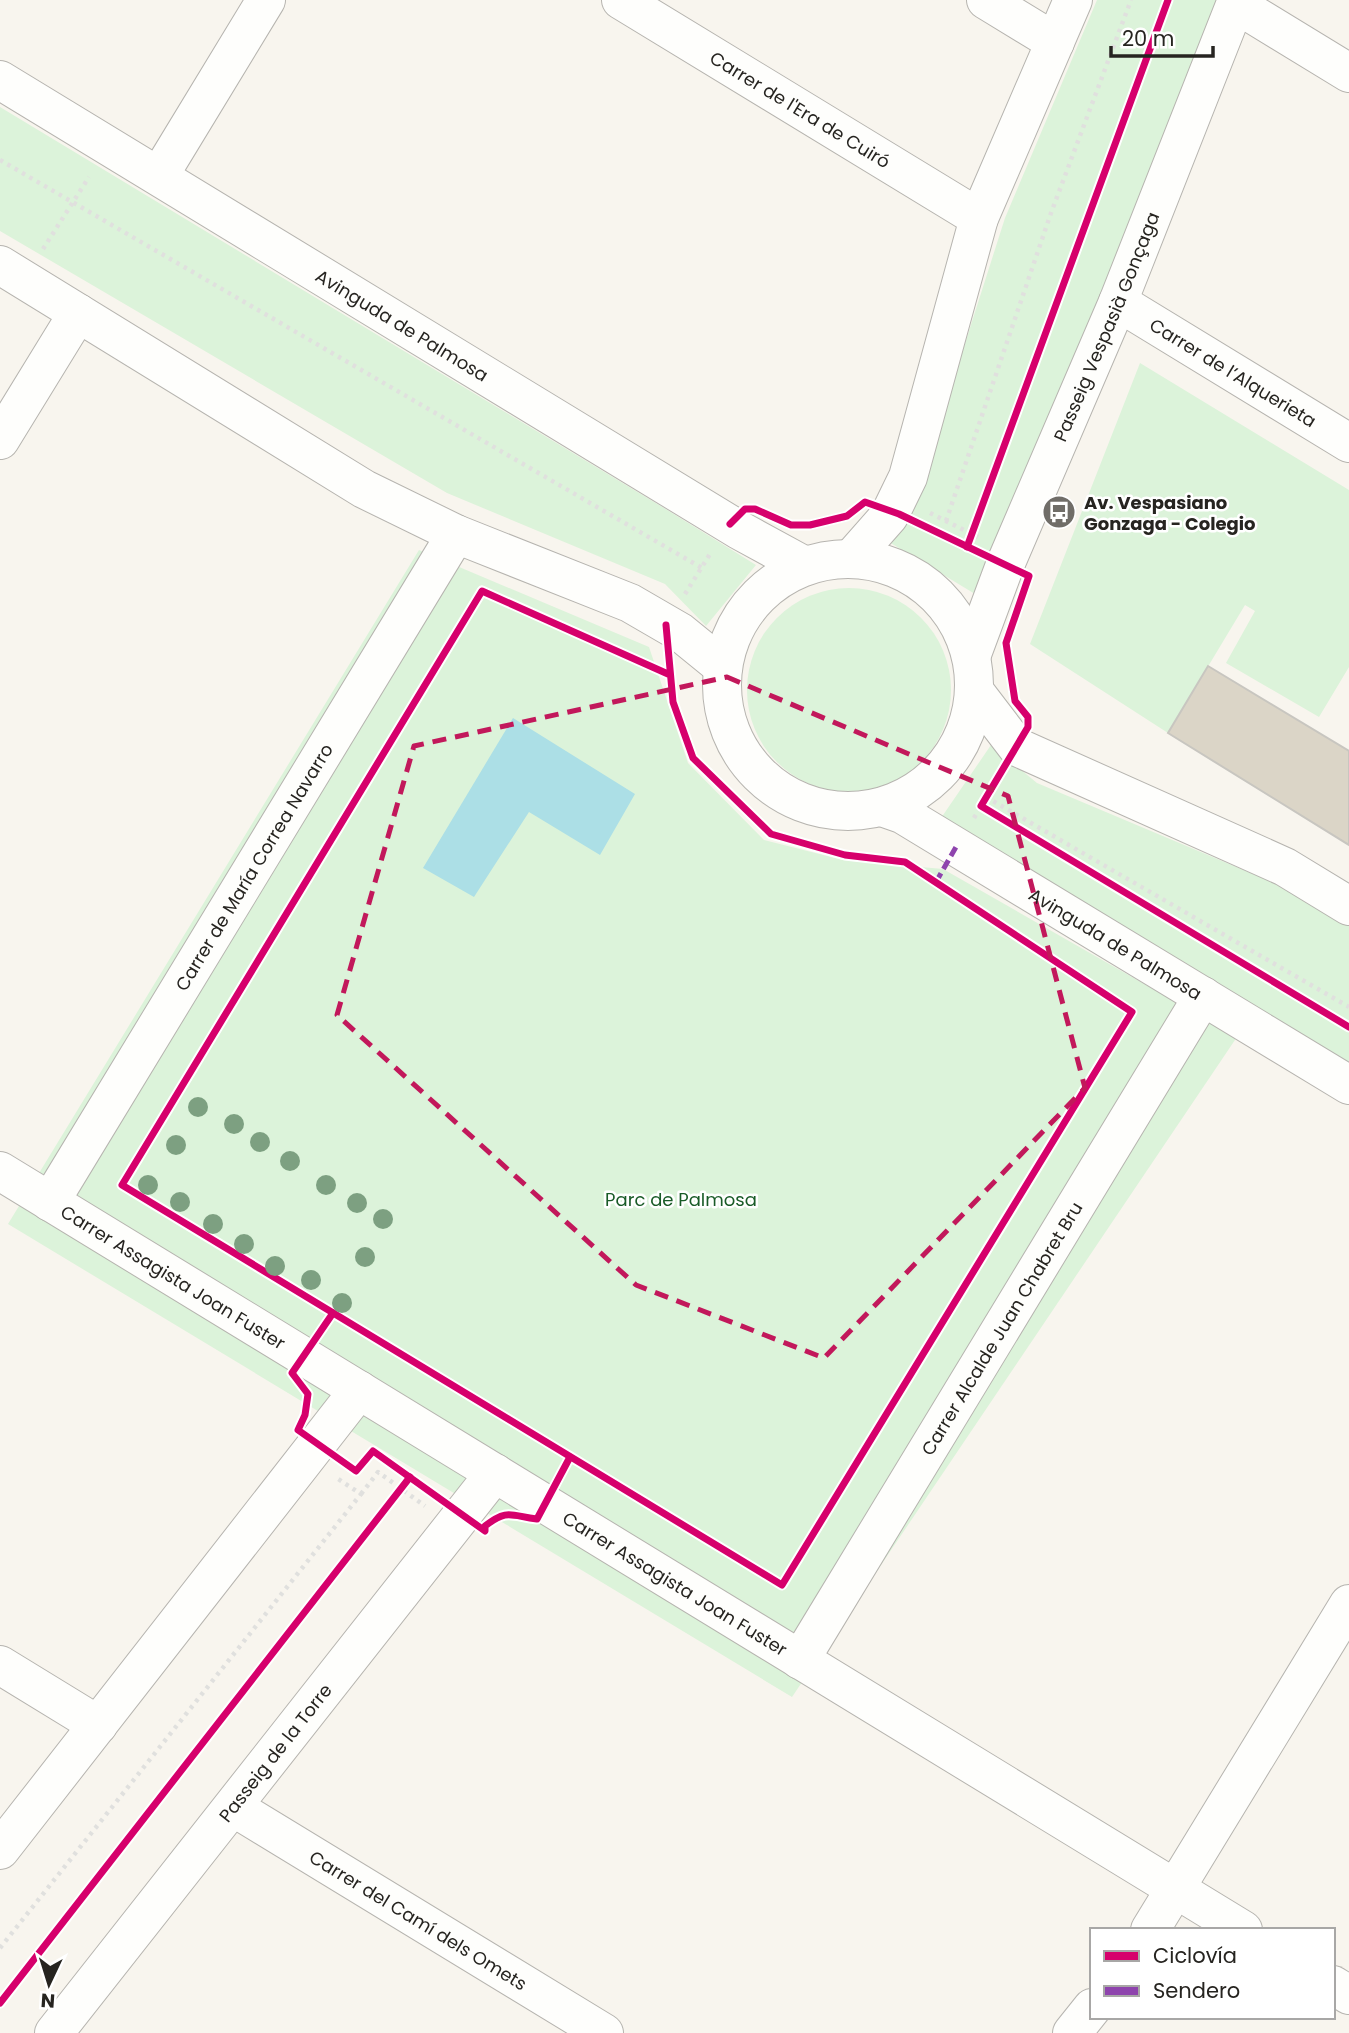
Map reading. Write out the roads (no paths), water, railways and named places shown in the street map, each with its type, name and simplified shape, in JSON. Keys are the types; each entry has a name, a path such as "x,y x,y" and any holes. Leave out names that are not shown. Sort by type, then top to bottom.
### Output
{"street":[{"path":"159,176 266,0"},
{"name":"Carrer de l'Era de Cuiró","path":"621,0 979,218"},
{"path":"986,0 1055,42"},
{"path":"852,558 889,516 908,477 979,218 1073,0"},
{"path":"1237,2 1349,73"},
{"name":"Passeig Vespasià Gonçaga","path":"972,654 1008,559 1118,302 1237,2"},
{"name":"Avinguda de Palmosa","path":"0,80 730,524 806,566"},
{"path":"12,272 364,489 456,534 630,603 666,625 723,667"},
{"name":"Carrer de l’Alquerieta","path":"1118,302 1349,443"},
{"path":"0,440 78,313"},
{"name":"Carrer de María Correa Navarro","path":"50,1202 456,534"},
{"path":"852,558 892,566 928,586 956,617 972,654 975,692 967,731 947,765 918,791 882,807 840,811 799,802 764,780 738,747 724,709 723,667 732,634 750,605 775,582 806,566 852,558"},
{"path":"975,692 1017,747 1285,867 1349,906"},
{"name":"Avinguda de Palmosa","path":"882,807 902,814 1349,1085"},
{"name":"Carrer Alcalde Juan Chabret Bru","path":"800,1660 1203,996"},
{"name":"Carrer Assagista Joan Fuster","path":"0,1171 1240,1928"},
{"path":"0,1850 359,1390"},
{"name":"Passeig de la Torre","path":"54,2033 495,1474"},
{"path":"1151,1928 1177,1890 1349,1604"},
{"path":"0,1665 98,1725"},
{"name":"Carrer del Camí dels Omets","path":"233,1807 604,2033"},
{"path":"1072,2033 1090,2010"}],"water":[{"path":"513,718 635,794 600,855 529,812 474,897 423,868"}],"place":[{"name":"Av. Vespasiano Gonzaga - Colegio","path":"1059,512"}],"park label":[{"name":"Parc de Palmosa","path":"681,1199"}]}
